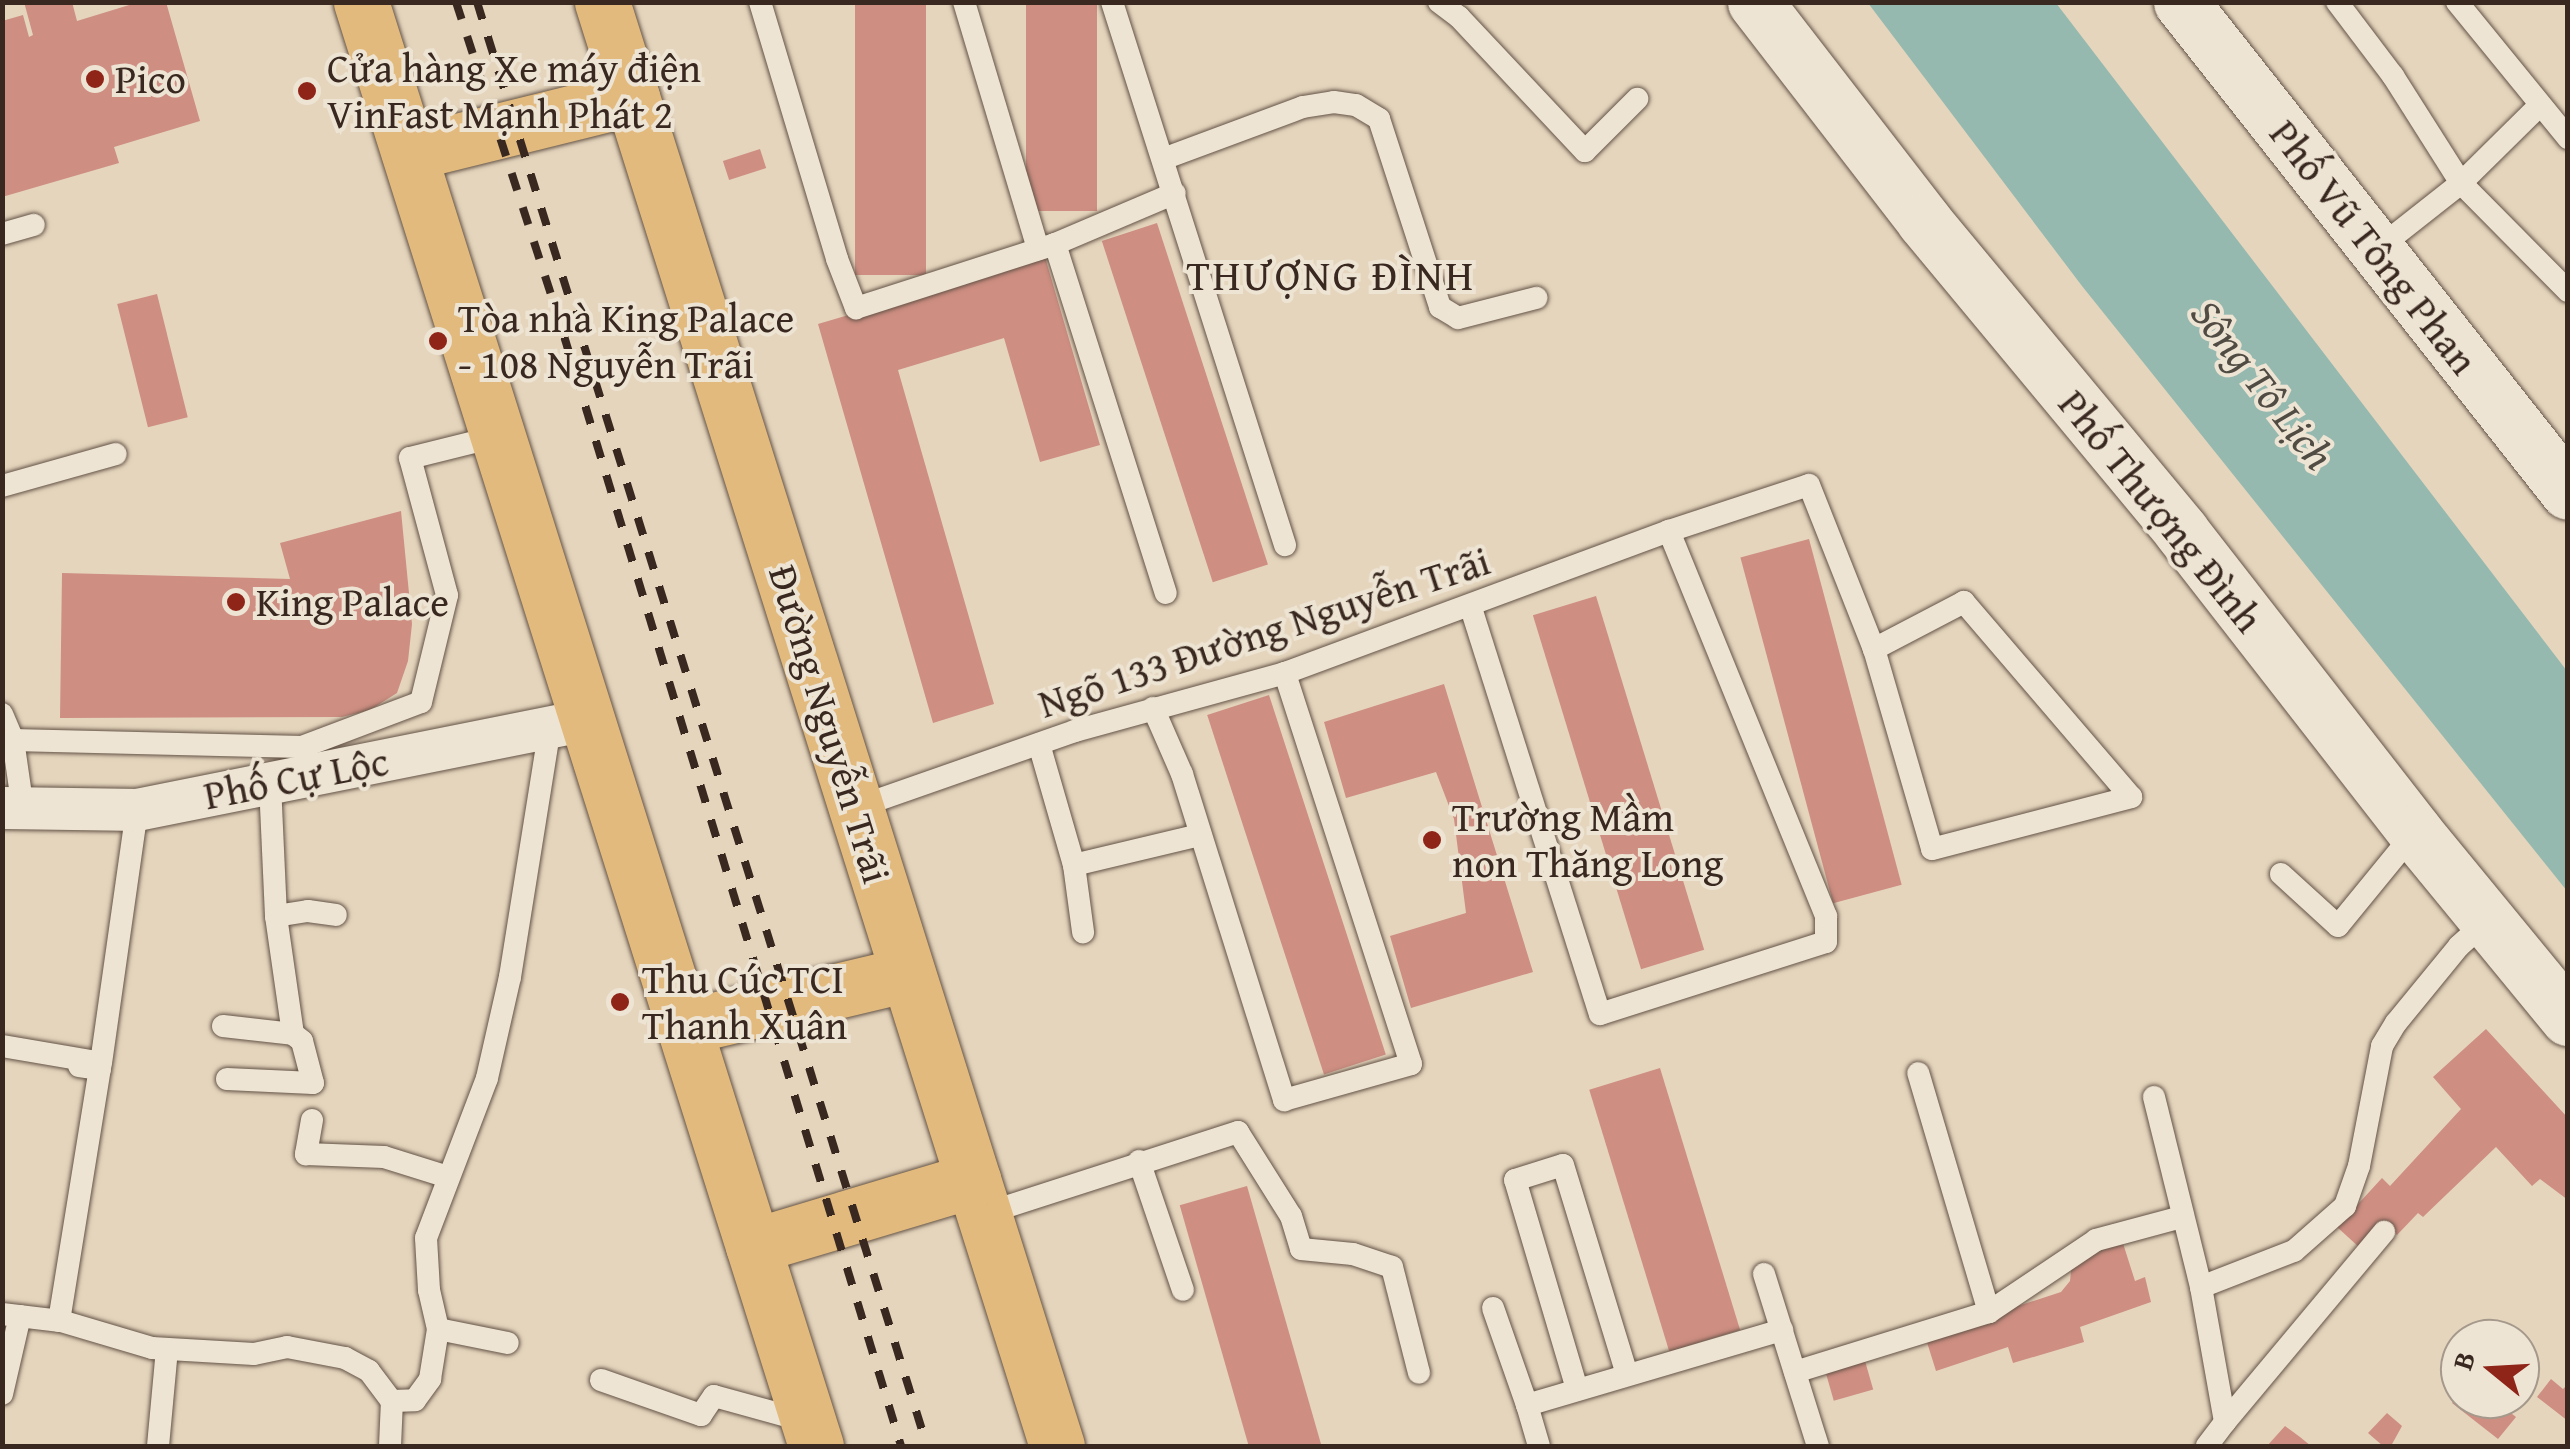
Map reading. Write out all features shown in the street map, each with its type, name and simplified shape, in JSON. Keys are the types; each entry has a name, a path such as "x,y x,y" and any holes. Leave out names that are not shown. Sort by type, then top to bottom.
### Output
{"main road":[{"path":"361,2 498,436 569,724 684,1027 813,1435"},
{"name":"Đường Nguyễn Trãi","path":"602,2 1057,1446"},
{"name":"Phố Thượng Đình","path":"1755,2 1924,221 2181,531 2416,832 2568,1018"},
{"name":"Phố Vũ Tông Phan","path":"2181,2 2568,492"},
{"path":"408,154 632,98"},
{"path":"684,1027 908,974"},
{"path":"753,1246 979,1197"}],"street":[{"name":"Phố Cự Lộc","path":"13,808 137,810 569,724"}],"lane":[{"path":"760,2 837,259 856,308 1046,246 1175,193"},
{"path":"964,2 1166,594"},
{"path":"1112,2 1285,546"},
{"path":"1440,2 1467,10 1585,151 1637,99"},
{"path":"2337,2 2392,76 2462,183 2568,292"},
{"path":"2456,2 2538,108 2568,138"},
{"path":"1164,159 1303,108 1334,102 1356,105 1379,120 1440,308 1458,318 1536,298"},
{"path":"2376,250 2462,183 2538,108"},
{"path":"2,234 34,225"},
{"path":"13,740 302,746 421,702 447,594 410,458 498,436"},
{"path":"2,486 116,454"},
{"name":"Ngõ 133 Đường Nguyễn Trãi","path":"855,808 1152,708 1285,673 1472,608 1669,532 1809,485 1874,650"},
{"path":"1472,608 1600,1014 1826,942 1826,916 1669,532"},
{"path":"1964,602 2131,797 1932,849 1874,650 1964,602"},
{"path":"1152,708 1182,774 1284,1100 1411,1064 1285,673"},
{"path":"2,714 13,740 13,808"},
{"path":"392,1401 416,1400 430,1379 438,1329 428,1290 426,1238 486,1078 569,724"},
{"path":"1039,744 1074,864 1083,932"},
{"path":"270,783 276,916 293,1034"},
{"path":"2,1050 100,1062 137,810"},
{"path":"2281,874 2338,926 2416,832"},
{"path":"1074,864 1200,835"},
{"path":"276,916 308,911 336,915"},
{"path":"2200,1286 2294,1252 2345,1206 2359,1166 2382,1046 2396,1022 2459,946 2487,921"},
{"path":"223,1026 293,1034 302,1041 314,1084 227,1079"},
{"path":"2,1050 100,1069 59,1321"},
{"path":"1918,1073 1989,1312"},
{"path":"2154,1097 2200,1286 2225,1422"},
{"path":"312,1120 306,1154 384,1156 448,1176"},
{"path":"979,1197 1139,1162 1238,1132 1292,1216 1300,1249 1353,1254 1392,1267 1419,1373"},
{"path":"1139,1162 1183,1290"},
{"path":"1578,1389 1515,1180 1564,1165 1627,1374"},
{"path":"1794,1372 1989,1312 2096,1240 2182,1217"},
{"path":"2206,1446 2384,1232"},
{"path":"1764,1274 1818,1446"},
{"path":"1493,1308 1539,1446"},
{"path":"2,1394 11,1315 59,1321 167,1349 254,1354 288,1347 346,1358 368,1371 392,1401 390,1446"},
{"path":"438,1329 508,1343"},
{"path":"1528,1404 1782,1330"},
{"path":"158,1446 167,1349"},
{"path":"601,1380 701,1415 714,1396 765,1407 813,1435"}],"water":[{"name":"Sông Tô Lịch","path":"1868,3 2056,3 2567,671 2567,891 2082,286"}],"building":[{"name":"Pico","path":"24,2 72,2 77,21 139,2 166,2 200,121 114,147 119,163 2,197 2,21 23,15 29,37 33,35"},
{"path":"855,2 926,2 926,275 855,275"},
{"path":"1026,2 1097,2 1097,211 1026,211"},
{"path":"760,149 766,168 729,180 723,161"},
{"path":"1157,223 1268,564 1213,582 1102,241"},
{"path":"1045,257 1100,445 1040,462 1004,338 898,370 994,704 933,723 818,324"},
{"path":"157,294 188,417 148,427 117,304"},
{"name":"King Palace","path":"401,511 412,624 408,661 397,693 370,710 342,717 60,718 62,573 290,579 280,543"},
{"path":"1809,539 1902,885 1833,903 1740,557"},
{"path":"1596,596 1704,950 1641,969 1533,615"},
{"path":"1444,684 1533,972 1411,1008 1390,936 1466,913 1454,819 1436,772 1346,798 1324,722"},
{"path":"1269,695 1386,1054 1324,1075 1207,715"},
{"path":"2486,1029 2568,1118 2568,1200 2540,1179 2532,1186 2496,1147 2423,1217 2418,1213 2397,1235 2383,1222 2360,1248 2337,1227 2382,1178 2390,1186 2461,1109 2433,1077"},
{"path":"1660,1068 1740,1330 1669,1352 1589,1090"},
{"path":"1247,1186 1322,1446 1249,1446 1180,1205"},
{"path":"2121,1237 2135,1281 2145,1277 2151,1302 2080,1327 2084,1342 2013,1363 2008,1347 1936,1371 1925,1336 2061,1292 2070,1281 2072,1260"},
{"path":"1863,1354 1873,1390 1834,1401 1824,1365"},
{"path":"2551,1379 2563,1389 2568,1384 2568,1421 2540,1399"},
{"path":"2387,1413 2402,1426 2391,1446 2383,1446 2368,1433"},
{"path":"2472,1419 2514,1419 2498,1439"},
{"path":"2285,1426 2300,1437 2311,1446 2267,1446"}],"railway":[{"path":"456,2 554,303 901,1446"},
{"path":"477,2 927,1446"}],"place":[{"name":"Pico","path":"95,79"},
{"name":"Cửa hàng Xe máy điện VinFast Mạnh Phát 2","path":"307,91"},
{"name":"Tòa nhà King Palace - 108 Nguyễn Trãi","path":"438,341"},
{"name":"King Palace","path":"236,602"},
{"name":"Trường Mầm non Thăng Long","path":"1432,840"},
{"name":"Thu Cúc TCI Thanh Xuân","path":"620,1002"}],"district":[{"name":"THƯỢNG ĐÌNH","path":"1331,275"}]}
